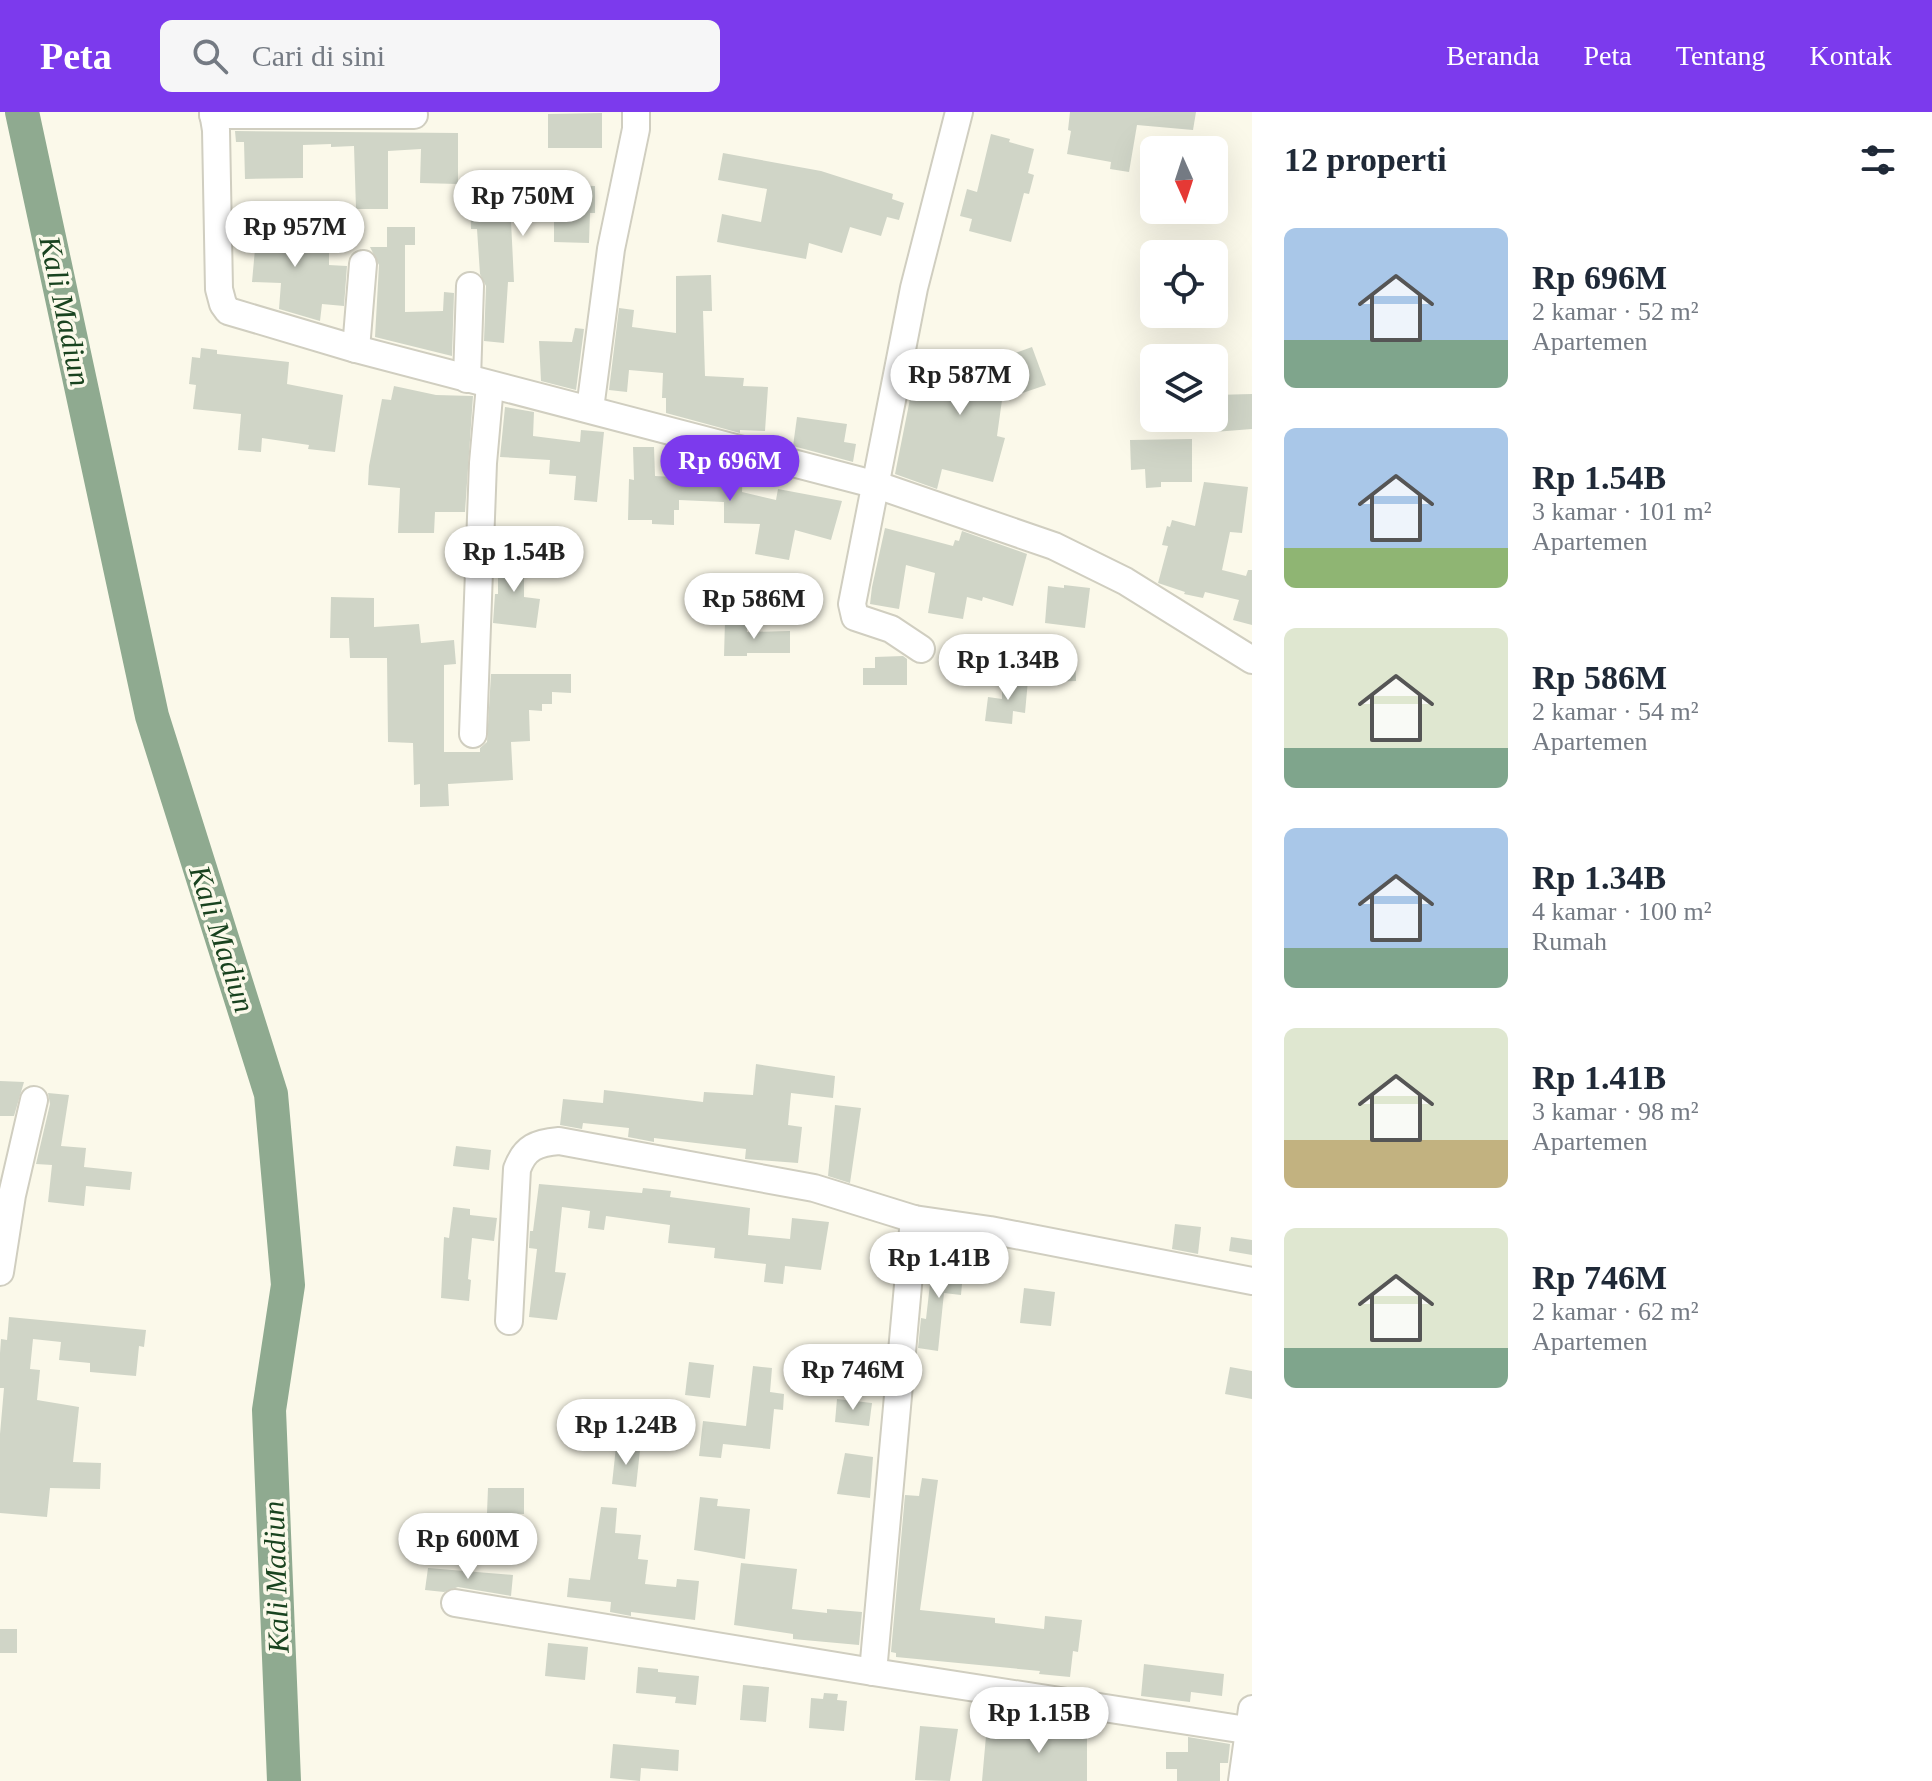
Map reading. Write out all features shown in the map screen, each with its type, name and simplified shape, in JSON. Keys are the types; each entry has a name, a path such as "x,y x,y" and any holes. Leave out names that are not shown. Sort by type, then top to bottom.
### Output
{"street":[{"path":"590,409 611,249 636,129 636,112"},
{"path":"921,649 891,629 861,621 852,613 852,604 914,288 959,112"},
{"path":"414,115 213,114 216,130 219,289 223,304 235,314 356,349 877,485 1054,546 1125,581 1252,660"},
{"path":"356,349 363,264"},
{"path":"470,286 483,463 473,734"},
{"path":"0,1272 6,1195 34,1100"},
{"path":"509,1321 517,1169 530,1147 559,1141 814,1188 914,1219 990,1230 1252,1281"},
{"path":"873,1672 914,1219"},
{"path":"455,1603 873,1672 1251,1723 1242,1781"}],"building":[{"path":"1070,112 1196,112 1193,130 1137,125 1129,172 1110,169 1111,162 1067,154"},
{"path":"602,113 602,148 548,148 548,114"},
{"path":"235,131 458,133 458,184 420,183 421,149 388,151 388,209 356,209 354,146 303,145 303,178 245,179 244,142 236,142"},
{"path":"991,134 1034,149 1028,173 1034,175 1029,194 1024,193 1011,242 969,231 972,219 960,216 967,189 977,192"},
{"path":"723,153 821,171 893,194 892,199 904,203 899,220 887,217 881,236 850,227 842,253 809,243 806,259 717,242 722,214 761,222 767,189 718,180"},
{"path":"556,185 595,186 595,213 590,213 589,243 554,242 554,222 511,221 514,282 508,282 504,343 484,341 486,286 480,274 477,229 471,229 470,202 494,200 494,191 556,194"},
{"path":"237,221 284,223 283,234 311,236 310,251 329,250 329,265 347,266 344,306 322,304 320,321 279,309 281,283 252,282 256,238 236,237"},
{"path":"387,227 415,227 415,245 405,245 405,312 443,311 444,292 454,293 452,356 375,337 379,265 370,247 387,247"},
{"path":"711,275 712,311 703,311 705,376 744,378 743,386 768,387 765,431 740,430 740,433 666,413 666,398 662,398 663,373 629,370 627,392 609,390 619,308 634,310 632,327 676,333 676,276"},
{"path":"575,328 584,329 576,390 541,381 539,341 572,342"},
{"path":"1032,347 1046,385 1002,400 997,436 1005,438 993,482 942,469 937,489 895,474 913,384 922,357 945,365 948,355 966,361 963,370 1006,377 999,359"},
{"path":"201,348 217,350 217,354 289,362 287,384 343,395 335,452 262,438 261,452 238,450 241,414 193,409 196,385 189,384 192,357 200,358"},
{"path":"394,386 436,395 473,396 465,512 435,512 434,533 398,533 400,488 368,485 382,399 391,400"},
{"path":"1252,394 1252,429 1228,431 1228,395"},
{"path":"505,407 534,412 533,436 580,442 581,430 604,432 597,502 574,500 576,476 549,474 550,460 500,457"},
{"path":"797,417 847,424 844,442 856,444 853,462 793,446"},
{"path":"1192,439 1192,482 1161,482 1161,487 1146,488 1145,469 1131,470 1130,440"},
{"path":"633,447 654,447 655,476 694,478 695,454 713,459 713,464 743,467 742,492 776,500 778,489 842,501 831,540 795,530 789,560 755,554 760,524 724,523 724,502 679,500 679,510 674,510 674,525 652,524 652,520 628,520 629,479 634,480"},
{"path":"1204,482 1248,487 1242,533 1230,532 1222,570 1246,576 1248,570 1252,570 1252,625 1233,620 1239,600 1205,592 1203,598 1158,583 1168,546 1162,545 1167,526 1170,527 1172,520 1195,526"},
{"path":"885,528 953,546 955,540 959,541 962,531 1027,554 1013,606 983,597 982,601 967,597 963,619 928,613 935,573 906,565 899,609 870,604"},
{"path":"498,554 524,554 524,597 540,599 536,628 493,623 495,594 498,594"},
{"path":"1064,585 1090,588 1085,628 1045,623 1048,586 1064,588"},
{"path":"331,597 374,598 374,627 419,624 421,643 454,640 456,664 444,665 444,752 480,752 487,742 491,674 571,674 571,693 552,692 552,704 542,704 542,711 529,710 530,741 511,742 513,780 448,784 449,806 420,807 420,784 414,785 413,743 388,742 387,658 350,658 349,638 330,638"},
{"path":"725,621 747,621 747,632 790,631 790,653 724,656"},
{"path":"1040,655 1075,655 1076,681 1041,682"},
{"path":"903,656 907,659 907,685 863,685 863,668 875,668 875,657"},
{"path":"1002,680 1028,680 1025,713 1013,711 1012,724 985,721 988,697 1002,699"},
{"path":"756,1064 835,1076 833,1098 791,1093 788,1125 802,1127 798,1163 745,1159 746,1149 628,1137 629,1128 583,1123 582,1129 560,1125 563,1099 603,1103 604,1090 703,1102 704,1092 753,1095"},
{"path":"0,1081 24,1082 14,1116 0,1116"},
{"path":"48,1093 69,1095 61,1146 86,1148 84,1167 132,1172 130,1190 86,1186 84,1206 48,1202 52,1165 36,1164 50,1104"},
{"path":"835,1105 861,1108 850,1183 828,1176"},
{"path":"456,1146 491,1150 489,1170 453,1166"},
{"path":"539,1184 642,1193 643,1188 671,1191 670,1197 750,1208 748,1235 790,1239 792,1218 829,1222 821,1270 785,1266 783,1284 764,1282 766,1264 714,1258 715,1248 668,1243 670,1225 606,1216 604,1230 588,1228 590,1211 562,1207 555,1272 566,1273 557,1320 529,1317 537,1249 529,1248 530,1231 533,1231"},
{"path":"453,1207 470,1209 470,1215 497,1218 494,1241 472,1238 469,1301 441,1298 444,1237 449,1238"},
{"path":"1175,1224 1201,1227 1198,1254 1172,1249"},
{"path":"1231,1237 1252,1240 1252,1255 1229,1251"},
{"path":"933,1258 964,1262 961,1295 944,1293 938,1351 918,1348 921,1318 926,1319"},
{"path":"1024,1288 1055,1292 1051,1326 1020,1323"},
{"path":"9,1317 146,1330 144,1347 139,1346 136,1376 90,1372 90,1363 59,1360 61,1342 33,1339 30,1369 40,1370 37,1400 79,1407 73,1462 101,1463 100,1489 50,1488 47,1517 0,1513 0,1434 4,1388 0,1388 0,1353 1,1339 7,1340"},
{"path":"689,1362 714,1365 710,1398 685,1395"},
{"path":"753,1366 772,1368 770,1392 784,1394 783,1410 774,1409 770,1449 723,1444 721,1458 699,1456 703,1421 746,1426"},
{"path":"1230,1367 1252,1371 1252,1399 1225,1394"},
{"path":"837,1399 872,1403 869,1426 835,1422"},
{"path":"616,1447 640,1450 636,1487 612,1484"},
{"path":"845,1453 873,1457 870,1498 837,1494"},
{"path":"922,1478 938,1480 920,1610 995,1618 995,1623 1044,1629 1045,1616 1082,1620 1078,1652 1073,1651 1070,1677 1039,1674 1040,1671 896,1657 896,1653 891,1652 905,1495 919,1496"},
{"path":"488,1488 524,1488 524,1514 487,1513"},
{"path":"700,1497 718,1499 717,1506 750,1509 745,1559 694,1550"},
{"path":"601,1507 617,1508 615,1533 641,1535 638,1559 648,1560 645,1584 676,1587 677,1579 699,1581 695,1620 631,1612 631,1616 610,1612 611,1602 567,1597 569,1578 590,1580"},
{"path":"741,1563 797,1569 792,1609 827,1613 827,1609 862,1612 859,1645 793,1639 793,1634 734,1625"},
{"path":"428,1568 513,1575 511,1596 458,1587 444,1592 425,1590"},
{"path":"0,1629 17,1629 17,1653 0,1653"},
{"path":"548,1643 588,1647 585,1680 545,1676"},
{"path":"1144,1664 1224,1674 1222,1696 1191,1692 1190,1702 1141,1696"},
{"path":"638,1667 699,1676 696,1705 675,1703 676,1697 636,1693"},
{"path":"743,1685 769,1687 766,1722 740,1720"},
{"path":"824,1693 838,1694 837,1700 847,1701 844,1731 809,1728 811,1698 823,1699"},
{"path":"1056,1717 1087,1722 1087,1781 982,1781 986,1736 1008,1738 1009,1733 1055,1737"},
{"path":"920,1726 958,1729 950,1781 915,1780"},
{"path":"1188,1737 1230,1744 1228,1763 1220,1763 1220,1781 1177,1781 1177,1769 1166,1769 1166,1752 1188,1752"},
{"path":"613,1744 679,1750 678,1771 641,1768 640,1781 610,1778"}],"waterway":[{"name":"Kali Madiun","path":"22,112 152,716 271,1094 288,1285 269,1410 284,1781"}]}
